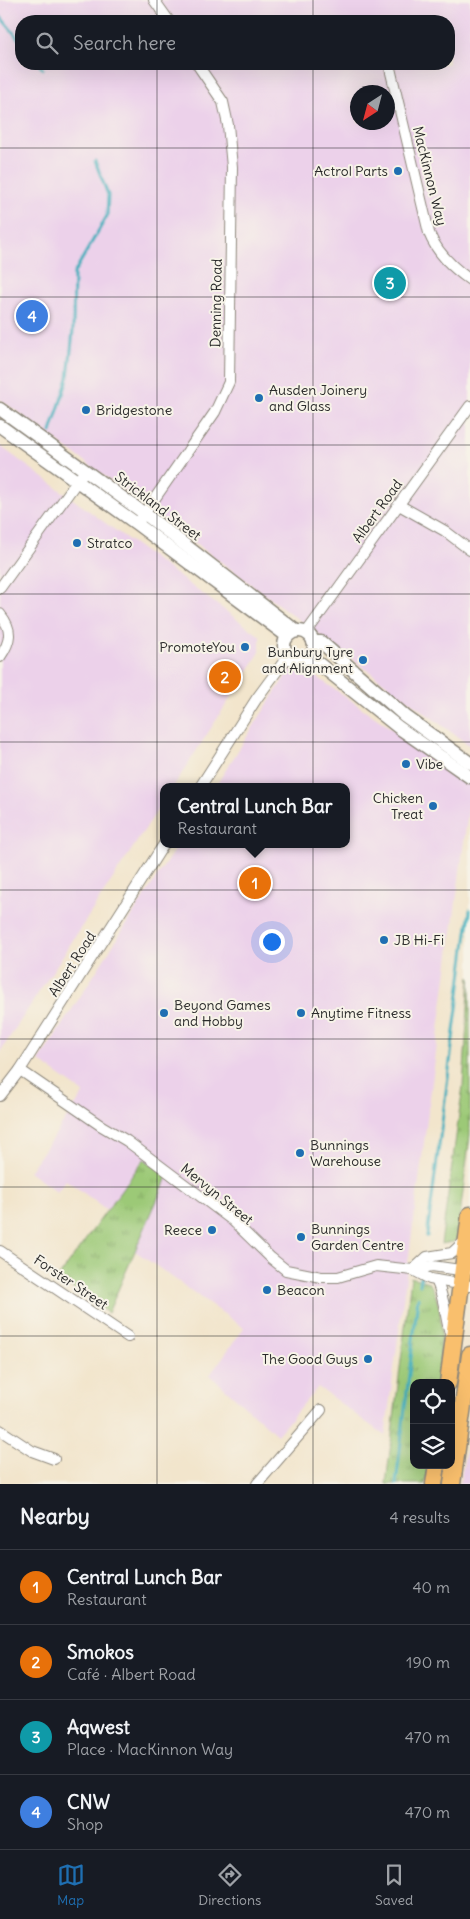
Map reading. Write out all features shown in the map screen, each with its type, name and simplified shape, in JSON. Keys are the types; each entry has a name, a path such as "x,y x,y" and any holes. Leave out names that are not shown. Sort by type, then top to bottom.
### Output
{"main road":[{"path":"448,1379 453,1343 466,1278 466,1240 470,1215"},
{"path":"452,1484 470,1355"},
{"path":"434,1484 436,1469"}],"street":[{"path":"154,0 165,15"},
{"name":"Denning Road","path":"141,519 216,412 229,382 231,150 223,102 201,70"},
{"name":"MacKinnon Way","path":"389,70 433,244 444,258 470,280"},
{"name":"Albert Road","path":"301,635 399,505 470,406"},
{"name":"Strickland Street","path":"0,409 81,476"},
{"name":"Strickland Street","path":"0,426 81,476 301,635 321,642 405,716 470,763"},
{"path":"0,588 81,476"},
{"path":"399,505 445,531 470,550"},
{"path":"0,614 7,623 10,635 0,657"},
{"path":"306,659 313,650 301,635 284,646 288,656 294,660 314,659 398,727 470,777"},
{"path":"203,783 257,698 288,656"},
{"name":"Albert Road","path":"0,1096 20,1070 161,848"},
{"name":"Mervyn Street","path":"20,1070 100,1125 127,1141 232,1220 286,1270 314,1276 338,1277 376,1266 414,1270 432,1266 466,1278"},
{"path":"414,1270 427,1257 452,1253 466,1240"},
{"name":"Forster Street","path":"0,1251 128,1337"},
{"name":"Mervyn Street","path":"414,1270 430,1279 436,1280 466,1278"},
{"path":"436,1280 443,1293 447,1324 453,1343"},
{"path":"257,1484 321,1410"},
{"path":"0,1430 32,1451 54,1458"}],"shaded area":[{"path":"0,0 470,0 470,746 0,399"},
{"path":"0,446 260,636 260,652 176,783 160,783 160,806 0,1052"},
{"path":"290,669 307,670 470,783 470,796 385,1436 318,1387 277,1435 210,1375 244,1328 135,1251 168,1175 144,1159 107,1210 66,1180 57,1192 29,1172 84,1093 39,1061 175,848 350,848 350,783 218,783"},
{"path":"470,1426 470,1484 460,1484"}],"green space":[{"path":"470,976 470,1135 457,1239 453,1242 441,1244 463,1086"},
{"path":"144,1159 168,1175 108,1313 58,1278"},
{"path":"411,1277 429,1282 435,1293 440,1318 441,1344 437,1379 410,1379 410,1469 427,1469 425,1484 386,1484"}],"waterway":[{"path":"0,16 15,35"},
{"path":"51,432 68,378 73,331 74,273 107,216 108,195 95,161"},
{"path":"427,1236 470,910"},
{"path":"420,1285 421,1276"},
{"path":"396,1484 418,1298"}],"place":[{"name":"Actrol Parts","path":"398,171"},
{"name":"Aqwest","path":"390,283"},
{"name":"CNW","path":"32,316"},
{"name":"Ausden Joinery and Glass","path":"259,398"},
{"name":"Bridgestone","path":"86,410"},
{"name":"Stratco","path":"77,543"},
{"name":"PromoteYou","path":"245,647"},
{"name":"Bunbury Tyre and Alignment","path":"363,660"},
{"name":"Smokos","path":"225,677"},
{"name":"Vibe","path":"406,764"},
{"name":"Chicken Treat","path":"433,806"},
{"name":"Central Lunch Bar","path":"255,883"},
{"name":"JB Hi-Fi","path":"384,940"},
{"name":"Beyond Games and Hobby","path":"164,1013"},
{"name":"Anytime Fitness","path":"301,1013"},
{"name":"Bunnings Warehouse","path":"300,1153"},
{"name":"Reece","path":"212,1230"},
{"name":"Bunnings Garden Centre","path":"301,1237"},
{"name":"Beacon","path":"267,1290"},
{"name":"The Good Guys","path":"368,1359"}]}
